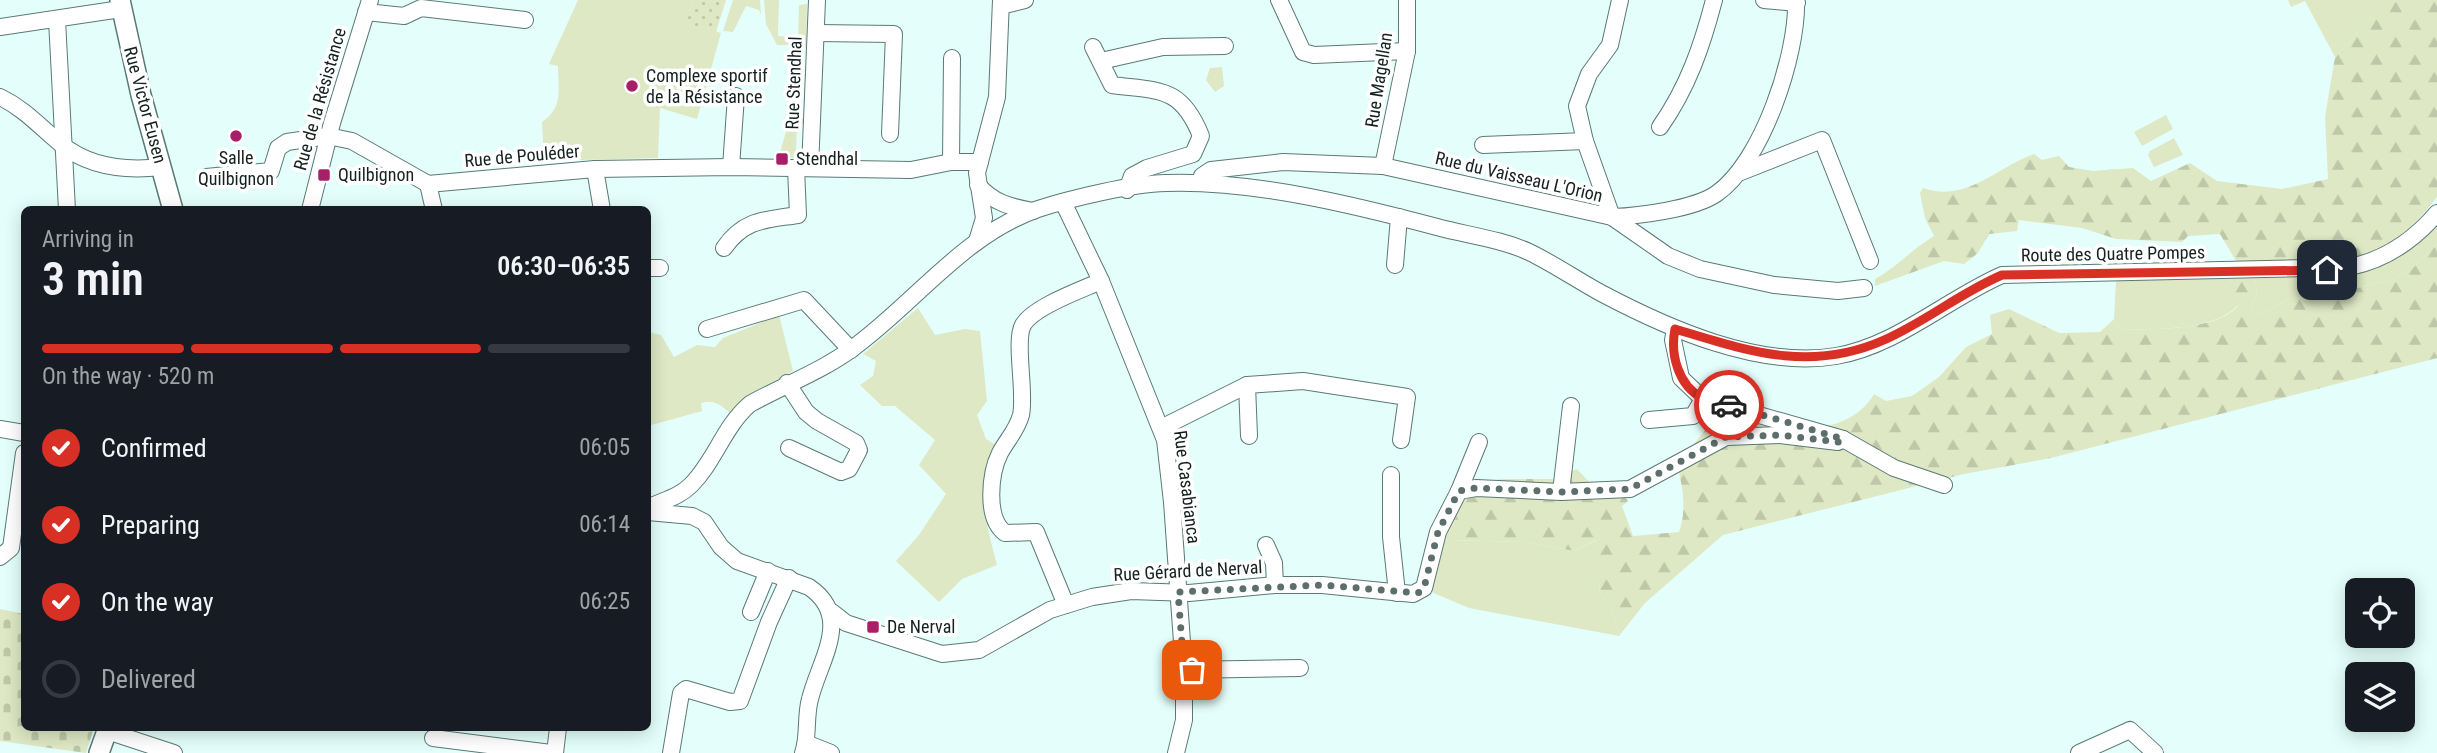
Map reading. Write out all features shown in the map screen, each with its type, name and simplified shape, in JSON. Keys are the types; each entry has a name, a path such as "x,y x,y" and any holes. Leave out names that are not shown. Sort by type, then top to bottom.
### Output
{"main road":[{"name":"Rue Victor Eusen","path":"117,5 172,206"},
{"path":"99,753 107,731"}],"street":[{"name":"Rue Stendhal","path":"724,248 736,232 756,221 798,215 817,0"},
{"path":"977,242 984,218 978,185 980,162 997,97 1001,3 1026,0"},
{"path":"1279,0 1303,52 1314,55 1407,51"},
{"name":"Rue Magellan","path":"1383,166 1407,51 1407,0"},
{"path":"1620,0 1610,45 1582,88 1577,106 1585,141 1612,217 1679,207 1715,195 1741,172 1762,135 1785,71 1796,1 1764,0"},
{"path":"1660,127 1677,102 1695,65 1714,0"},
{"path":"0,27 57,20 117,5"},
{"path":"368,6 404,16 421,8 525,19"},
{"name":"Rue de la Résistance","path":"311,206 328,136 368,6"},
{"path":"57,20 66,206"},
{"path":"816,33 894,34 890,134"},
{"path":"1127,190 1132,176 1139,172 1193,154 1201,136 1192,114 1177,98 1154,88 1112,85 1097,54 1163,47 1226,46"},
{"path":"951,162 952,58"},
{"path":"731,167 736,96"},
{"path":"0,97 21,107 64,146 117,168 161,167"},
{"path":"1762,135 1775,160"},
{"path":"206,177 271,171 278,148 287,142 328,136 352,141 428,184 433,206"},
{"path":"1741,172 1822,140 1870,261"},
{"path":"1483,145 1585,141"},
{"name":"Rue de Pouléder","path":"428,184 595,169 731,167 912,170 951,162 980,162"},
{"name":"Rue du Vaisseau L'Orion","path":"1200,183 1202,176 1211,170 1283,162 1383,166 1612,217 1668,256 1700,269 1774,285 1838,291 1864,288"},
{"path":"595,169 601,206"},
{"name":"Route des Quatre Pompes","path":"651,509 674,498 692,484 739,414 787,383 851,350 977,242 1033,211 1063,202 1162,183 1200,183 1284,194 1399,217 1527,251 1601,293 1675,329 1741,349 1797,359 1838,356 1885,340 1968,290 2002,275 2350,267 2391,252 2408,241 2437,212"},
{"path":"978,185 986,194 1002,203 1033,211"},
{"name":"Rue Casabianca","path":"1063,202 1101,281 1161,428 1172,502 1184,670 1184,720 1176,753"},
{"path":"1395,265 1399,217"},
{"path":"1066,605 1036,532 1005,533 998,526 992,503 994,473 999,455 1020,418 1022,327 1038,311 1101,281"},
{"path":"707,329 804,299 851,350"},
{"path":"1675,329 1673,340 1681,378 1703,399 1843,439 1894,468 1944,485"},
{"path":"1161,428 1247,385 1303,381 1407,397 1401,440"},
{"path":"787,383 806,412 856,443 859,450 849,469 841,472 789,448"},
{"path":"1247,385 1250,436"},
{"path":"1649,420 1693,416 1703,399"},
{"path":"1561,492 1571,406"},
{"path":"0,429 21,432"},
{"path":"1459,491 1476,488 1561,492 1630,489 1726,437 1780,435 1838,442 1843,439"},
{"path":"1391,475 1391,537 1397,593 1413,594 1424,588 1438,532 1459,491 1479,442"},
{"path":"4,553 21,484"},
{"name":"Rue Gérard de Nerval","path":"651,510 692,516 704,522 727,555 789,578 820,595 831,611 846,623 928,652 957,653 979,650 998,641 1022,624 1066,605 1131,591 1178,592 1275,585 1322,585 1397,593"},
{"name":"Rue Gérard de Nerval","path":"1266,545 1274,563 1275,585"},
{"path":"751,612 768,571"},
{"path":"671,753 681,693 694,690 730,702 740,701 769,622 789,578"},
{"path":"831,611 830,633 809,700 805,748 831,753"},
{"path":"830,633 846,623"},
{"path":"1184,670 1300,668"},
{"path":"2079,753 2130,730 2155,753"},
{"path":"114,731 174,753"},
{"path":"433,740 553,753 557,731"}],"green space":[{"name":"Complexe sportif de la Résistance","path":"578,0 693,0 687,23 721,33 697,119 660,108 658,158 544,161 542,122 554,110 559,90 558,66 549,64"},
{"path":"693,0 726,0 716,32 686,23"},
{"path":"733,0 760,0 761,15 759,10 746,6 733,32 723,31"},
{"path":"764,0 779,0 778,36 792,37 793,45 777,45 766,24"},
{"path":"2288,0 2387,0 2335,57 2305,1 2291,7"},
{"path":"2387,0 2437,0 2437,197 2415,222 2393,240 2370,252 2347,259 2296,263 2236,261 2220,234 2188,236 2182,242 2116,239 2082,228 2019,220 2017,231 1989,234 1978,253 1964,264 1944,261 1875,286 1875,279 1934,236 1925,218 1920,193 1923,188 1953,191 1967,188 2034,154 2042,160 2059,156 2069,167 2093,171 2133,168 2151,181 2190,163 2217,181 2282,189 2328,179 2325,117 2335,57"},
{"path":"807,4 806,47 798,44 799,5"},
{"path":"1222,67 1224,86 1215,92 1206,80 1210,68"},
{"path":"2166,115 2173,129 2142,146 2134,132"},
{"path":"790,118 804,119 804,124 797,124 796,153 804,160 779,156"},
{"path":"2174,138 2183,155 2154,167 2148,155 2150,151"},
{"path":"2437,223 2437,244 2412,269 2390,280 2328,295 2290,298 2263,314 2251,307 2257,294 2255,277 2345,276 2372,268"},
{"path":"2437,244 2437,358 2051,458 1964,474 1723,535 1645,603 1619,636 1611,607 1600,593 1596,540 1574,551 1525,542 1449,540 1434,535 1454,485 1502,479 1555,479 1577,469 1593,486 1614,483 1628,501 1622,506 1633,536 1679,532 1683,498 1677,465 1706,429 1713,398 1790,422 1814,426 1831,425 1856,413 1874,394 1886,401 1912,396 1939,377 1966,347 1992,334 1990,315 2009,309 2059,333 2100,332 2114,319 2121,330 2183,327 2215,320 2238,306 2227,298 2226,288 2233,278 2255,277 2257,294 2251,307 2263,314 2290,298 2328,295 2390,280 2412,269"},
{"path":"2233,278 2226,288 2238,305 2215,320 2166,329 2121,330 2114,319 2116,280"},
{"path":"918,308 935,335 965,329 980,331 987,401 977,415 986,439 996,445 987,479 985,505 997,565 962,579 939,602 896,561 919,535 946,494 919,465 935,440 895,406 882,406 860,385 873,376 876,361 863,354"},
{"path":"779,315 793,371 757,390 730,413 724,407 706,402 701,403 702,411 651,425 651,333 661,335 674,357 697,345 715,347 723,338"},
{"path":"1434,535 1449,540 1525,542 1574,551 1597,540 1600,593 1611,607 1619,636 1469,608 1429,591"},
{"path":"0,609 21,613 21,731 93,731 86,753 0,741"}],"way so far":[{"path":"1192,670 1184,670 1178,592 1275,585 1322,585 1418,593 1424,588 1438,532 1459,491 1476,488 1561,492 1630,489 1726,437 1780,435 1838,442 1843,439 1729,405"}],"place":[{"name":"Complexe sportif de la Résistance","path":"632,86"},
{"name":"Salle Quilbignon","path":"236,136"},
{"name":"Stendhal","path":"782,159"},
{"name":"Quilbignon","path":"324,175"},
{"name":"De Nerval","path":"873,627"}],"route":[{"path":"1729,405 1703,399 1681,378 1675,358 1675,329 1741,349 1797,359 1838,356 1885,340 1968,290 2002,275 2327,270"}]}
